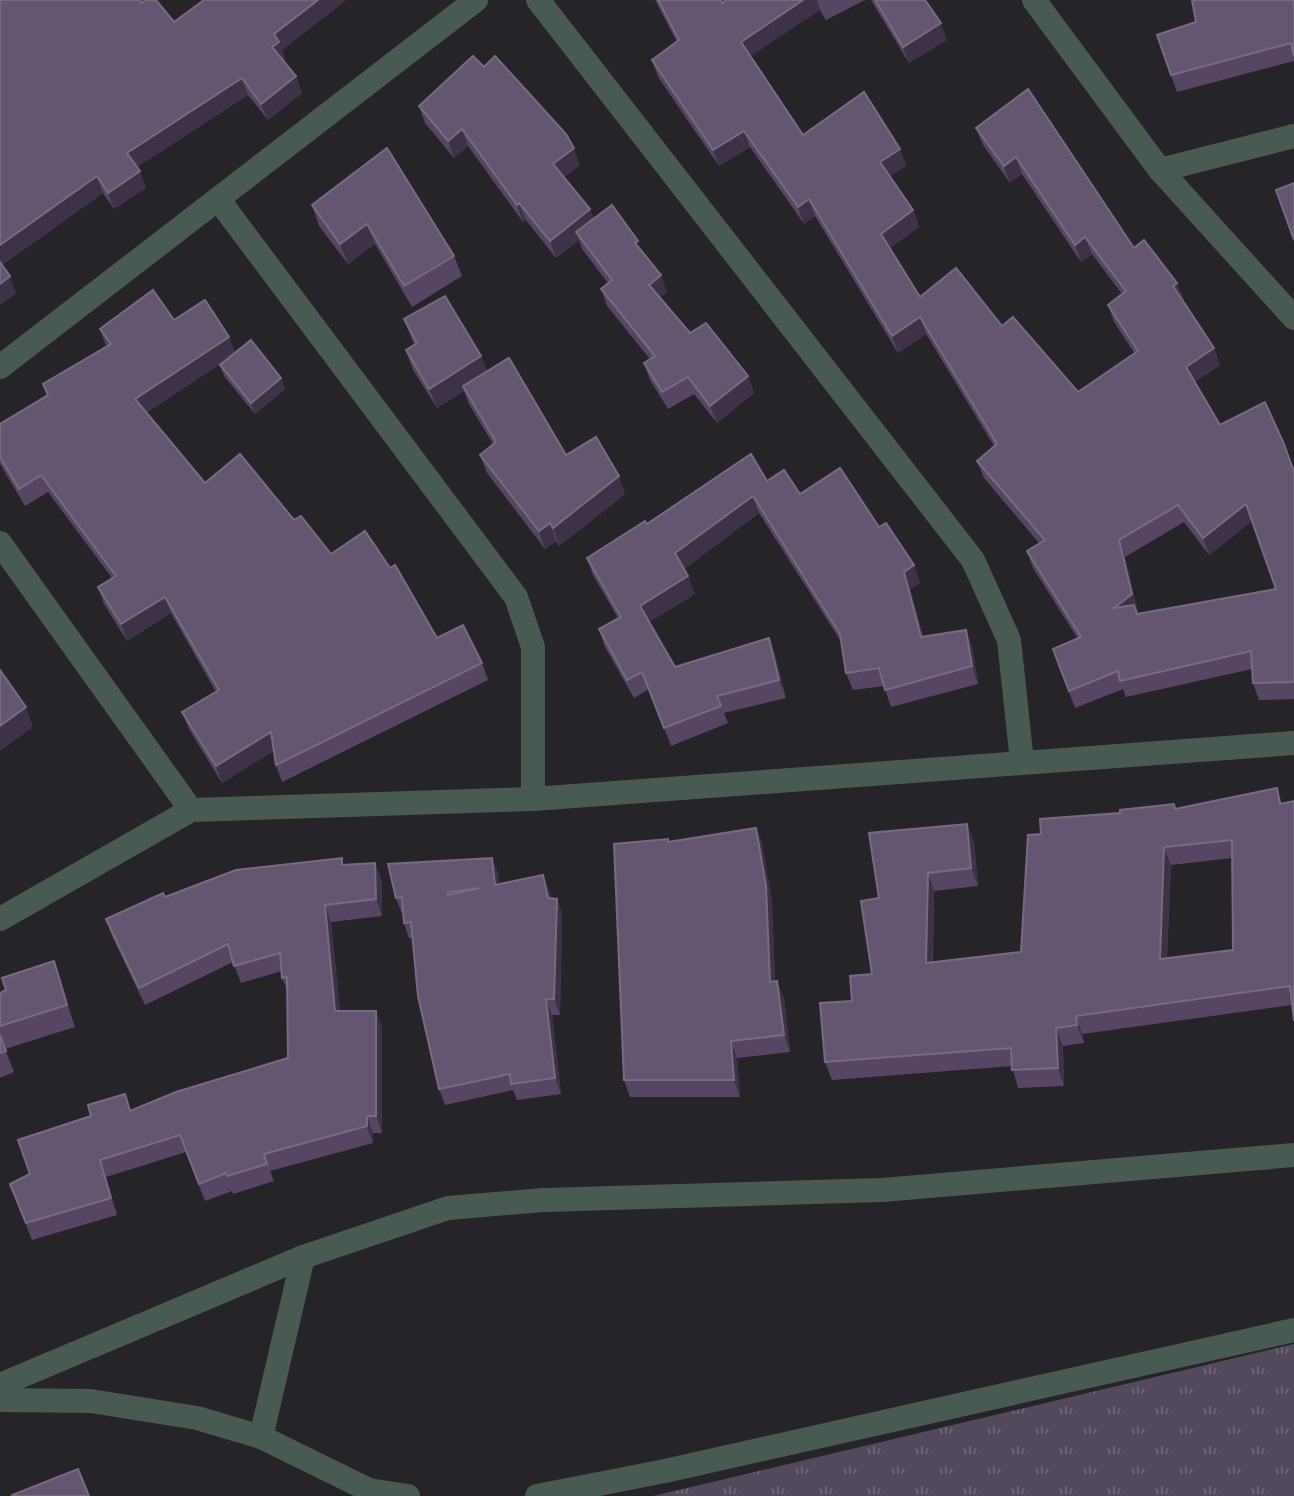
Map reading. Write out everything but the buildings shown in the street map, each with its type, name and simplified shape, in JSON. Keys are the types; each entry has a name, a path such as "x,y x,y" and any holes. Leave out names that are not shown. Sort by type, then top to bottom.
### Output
{"street":[{"path":"0,367 476,0"},
{"path":"538,0 973,560 1009,640 1022,762"},
{"path":"1034,0 1160,170 1294,318"},
{"path":"1160,170 1294,136"},
{"path":"218,199 516,597 533,647 533,799"},
{"path":"0,543 191,810"},
{"path":"0,919 191,810 533,799 1294,743"},
{"path":"0,1385 303,1257 448,1208 544,1200 882,1190 1294,1155"},
{"path":"261,1437 303,1257"},
{"path":"537,1496 665,1471 1294,1330"},
{"path":"0,1400 91,1401 197,1418 261,1437 359,1493 408,1496"}],"green space":[{"path":"1294,1344 1294,1496 653,1496"}]}
